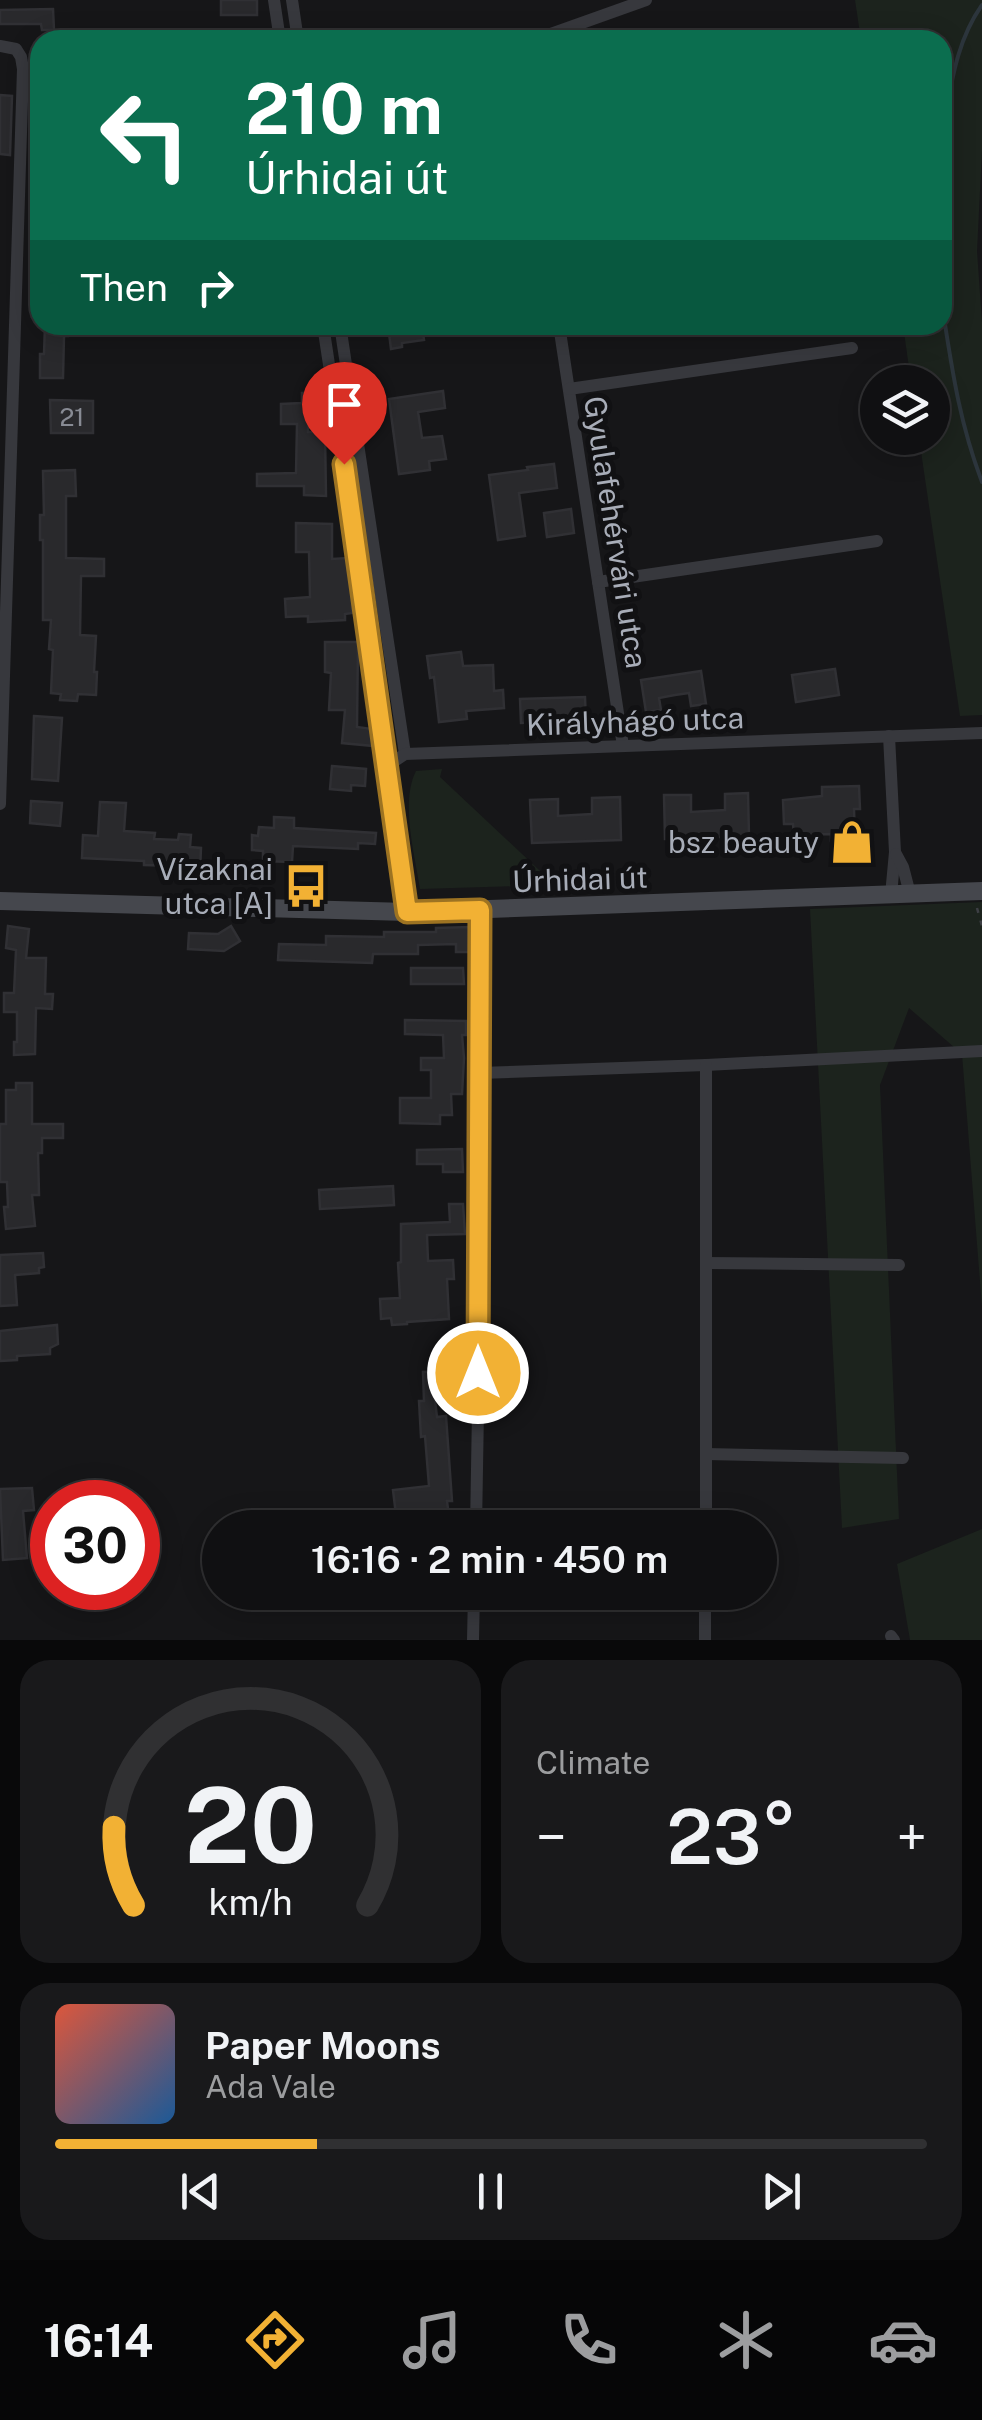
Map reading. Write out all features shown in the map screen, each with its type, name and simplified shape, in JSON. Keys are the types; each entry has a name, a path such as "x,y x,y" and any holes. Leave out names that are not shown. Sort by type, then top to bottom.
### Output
{"main road":[{"name":"Úrhidai út","path":"0,901 407,912 978,891"}],"street":[{"path":"274,0 278,30"},
{"path":"292,0 296,30"},
{"path":"558,30 646,0"},
{"path":"0,46 16,49 23,69 0,804"},
{"path":"325,335 407,912"},
{"path":"342,335 405,754 387,766"},
{"name":"Gyulafehérvári utca","path":"561,335 623,746"},
{"path":"569,390 852,348"},
{"path":"598,582 877,540"},
{"name":"Királyhágó utca","path":"405,754 982,732"},
{"path":"889,736 894,852 903,867 900,894"},
{"path":"476,1510 480,910"},
{"path":"479,1073 982,1051"},
{"path":"706,1065 706,1510"},
{"path":"706,1263 899,1265"},
{"path":"706,1454 903,1458"},
{"path":"473,1640 474,1610"},
{"path":"705,1640 706,1610"}],"path":[{"path":"978,891 982,926"}],"shaded area":[{"path":"855,0 982,0 982,151 977,251 982,322 982,715 960,716 922,455 950,455 950,365 909,365 904,335 952,335 952,30 860,30"},
{"path":"442,769 440,777 555,885 420,889 410,829 411,784 416,771"},
{"path":"982,902 982,1307 962,1054 909,1008 880,1085 899,1519 842,1528 810,909"},
{"path":"982,1529 982,1640 910,1640 897,1564"}],"building":[{"path":"221,0 257,0 257,15 221,15"},
{"path":"53,9 54,30 42,30 41,24 0,24 0,10"},
{"path":"0,95 12,96 10,155 0,154"},
{"path":"45,335 68,335 64,336 63,378 40,378 40,354 44,354"},
{"path":"389,335 423,335 424,340 391,349"},
{"path":"443,391 445,408 418,412 422,438 442,436 446,459 429,461 430,470 399,474 389,399"},
{"path":"323,392 325,406 308,406 308,432 325,432 326,496 304,495 304,486 257,486 257,474 296,473 297,424 281,424 281,404 302,403 302,393"},
{"path":"50,400 93,401 93,433 51,433"},
{"path":"554,464 557,488 519,493 525,536 498,540 489,475"},
{"path":"75,470 76,496 66,496 66,558 104,559 104,576 81,576 80,635 96,636 97,672 96,695 78,694 77,701 60,700 61,694 51,693 51,620 43,620 40,540 43,471"},
{"path":"571,509 574,533 547,537 544,513"},
{"path":"296,523 332,524 332,559 348,558 351,576 352,613 345,614 345,620 308,622 308,616 286,617 285,599 310,597 309,552 296,552"},
{"path":"325,642 358,642 357,727 372,729 374,746 342,743 345,710 329,710 331,673 325,672"},
{"path":"461,652 463,666 493,665 494,691 503,690 504,708 466,711 467,719 439,722 434,677 430,678 427,656"},
{"path":"835,669 839,695 796,702 792,675"},
{"path":"701,671 706,704 691,706 689,693 659,698 661,710 646,712 641,680"},
{"path":"585,697 586,721 521,723 520,699"},
{"path":"34,716 62,718 58,781 32,779"},
{"path":"332,766 366,769 365,786 351,785 351,791 330,789"},
{"path":"859,786 860,809 854,809 855,840 831,841 831,834 794,835 793,824 784,824 783,800 822,796 822,787"},
{"path":"748,793 749,836 665,839 664,795 691,795 691,812 725,810 725,794"},
{"path":"620,797 621,840 532,843 530,800 558,799 558,816 592,814 592,798"},
{"path":"31,801 62,803 60,826 30,823"},
{"path":"100,802 126,803 124,831 155,833 154,839 178,840 179,834 191,835 190,847 201,848 200,872 177,871 177,866 144,865 144,861 82,858 83,835 98,836"},
{"path":"274,817 294,818 294,828 376,833 375,844 358,843 358,849 293,846 292,862 263,861 263,851 252,850 252,835 258,836 259,827 274,828"},
{"path":"8,926 29,929 26,958 46,958 45,994 53,994 52,1009 36,1008 35,1054 14,1055 17,1012 4,1012 4,993 14,993 16,950 6,948"},
{"path":"231,926 240,941 224,951 188,949 189,933 218,934"},
{"path":"470,927 470,952 456,952 456,944 418,945 418,954 373,954 372,963 278,960 279,944 326,945 326,936 384,937 384,932 436,932 436,928"},
{"path":"411,968 463,968 464,984 411,984"},
{"path":"405,1020 466,1021 466,1035 462,1035 462,1094 451,1094 452,1115 440,1115 440,1124 400,1123 400,1098 431,1098 431,1070 421,1070 421,1058 444,1058 443,1035 405,1034"},
{"path":"16,1083 32,1083 32,1124 63,1124 63,1138 42,1138 42,1153 38,1153 39,1195 32,1195 35,1226 6,1229 7,1182 0,1182 0,1124 6,1124 6,1090 16,1090"},
{"path":"462,1149 463,1172 443,1172 443,1164 417,1164 417,1150"},
{"path":"393,1186 394,1205 320,1209 319,1190"},
{"path":"449,1204 463,1204 465,1234 427,1235 428,1261 453,1260 454,1279 447,1279 449,1319 392,1325 391,1318 381,1319 380,1299 400,1298 401,1224 450,1222"},
{"path":"43,1253 44,1267 39,1268 39,1273 15,1275 17,1305 0,1306 0,1255"},
{"path":"57,1325 58,1344 50,1348 50,1354 0,1361 0,1331"},
{"path":"443,1371 444,1383 433,1384 437,1417 446,1416 452,1501 447,1501 448,1509 395,1510 393,1490 429,1486 419,1401 424,1401 423,1372"},
{"path":"30,1488 30,1510 23,1511 27,1558 3,1560 0,1489"}],"waterway":[{"path":"952,79 966,35 982,5"},
{"path":"947,335 962,416 982,482"}],"place":[{"name":"bsz beauty","path":"852,842"},
{"name":"Vízaknai utca [A]","path":"306,886"}],"route":[{"path":"344,464 407,912 480,910 478,1373"}]}
